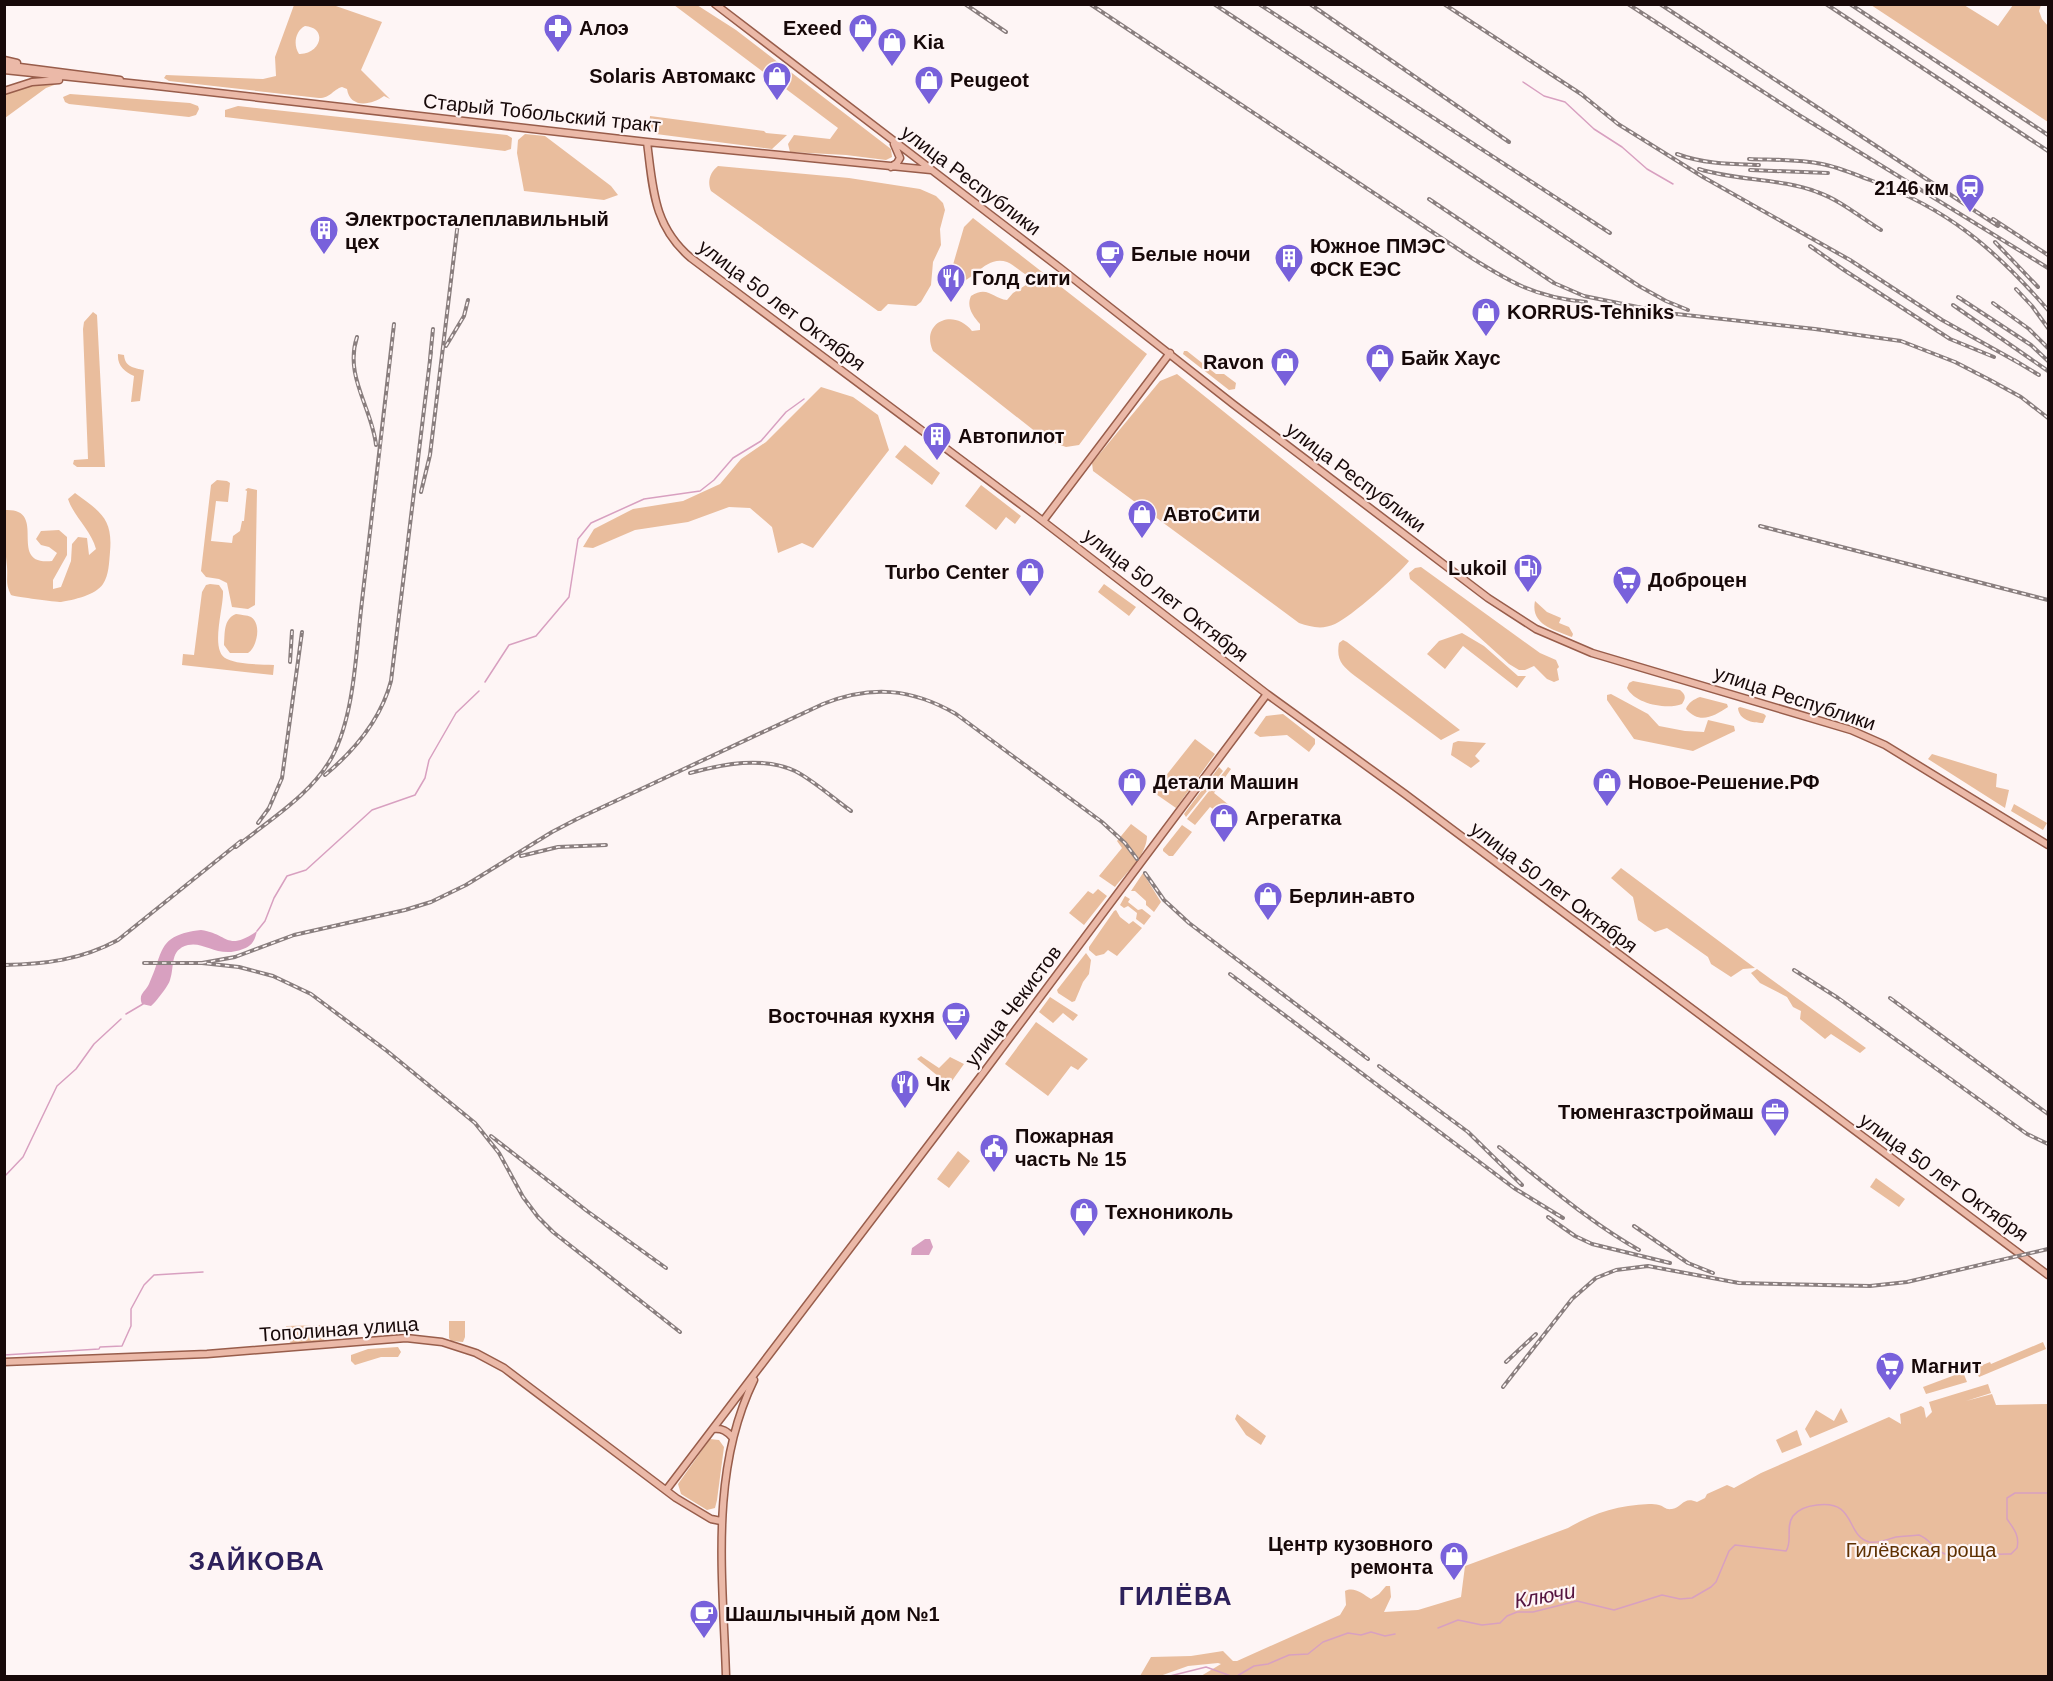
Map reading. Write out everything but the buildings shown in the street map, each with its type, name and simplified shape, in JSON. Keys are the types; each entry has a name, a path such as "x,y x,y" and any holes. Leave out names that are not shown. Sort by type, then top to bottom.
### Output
{"main road":[{"name":"улица Республики","path":"715,4 1170,353 1233,404 1488,598 1536,629 1575,647 1610,659 1781,708 1864,735 1885,745 2049,845"},
{"path":"4,60 89,73 110,80"},
{"name":"Старый Тобольский тракт","path":"4,65 148,85 647,142 932,170"},
{"name":"Старый Тобольский тракт","path":"4,70 110,80"},
{"path":"4,91 20,85 44,81 110,80"},
{"path":"888,167 895,165 900,158 892,141"},
{"name":"улица 50 лет Октября","path":"647,142 656,204 667,232 682,250 1043,521 1267,694 2049,1275"},
{"path":"1043,521 1170,353"},
{"name":"улица Чекистов","path":"761,1366 1267,694"},
{"name":"Тополиная улица","path":"4,1362 207,1354 406,1338 442,1342 476,1353 504,1368 676,1498 711,1519 721,1521"},
{"path":"667,1489 761,1366"},
{"path":"726,1677 721,1521 724,1481 733,1438 749,1389 761,1366"},
{"path":"713,1429 720,1428 733,1438"}],"green space":[{"path":"294,5 333,5 382,22 361,70 390,99 384,96 374,102 357,102 352,100 347,89 342,87 326,97 319,98 169,81 164,78 166,75 263,79 276,76 275,57","holes":["305,26 317,31 319,41 312,50 299,54 296,47 297,35"]},
{"path":"674,5 697,5 736,30 891,149 892,157 886,160 790,152 788,144 794,135 830,139 838,128"},
{"path":"1871,5 1964,5 1998,26 2013,5 2041,5 2039,11 2048,26 2048,122"},
{"path":"57,84 46,88 5,118 5,94 30,86"},
{"path":"70,94 190,103 198,106 199,109 196,115 189,117 69,104 63,97"},
{"path":"238,106 507,135 512,138 511,149 505,151 225,117 225,110"},
{"path":"650,116 787,135 772,149 656,134 649,128"},
{"path":"525,134 545,136 611,186 618,195 604,200 524,191 517,153 518,140"},
{"path":"718,166 849,178 920,189 936,196 943,203 945,210 940,229 941,245 933,262 931,285 921,302 916,306 888,304 878,311 711,191 710,177"},
{"path":"973,218 1147,354 1079,445 1066,447 1046,440 933,351 930,341 931,333 940,322 948,319 956,320 972,331 980,330 980,324 970,308 971,296 986,292 1007,300 1013,293 1029,283 1028,276 1010,263 998,261 983,267 964,281 957,283 950,281 964,227"},
{"path":"93,312 97,315 105,467 77,467 73,464 74,460 88,459 83,329 84,322"},
{"path":"1184,351 1216,374 1224,374 1236,383 1235,389 1229,390 1183,354"},
{"path":"118,354 124,355 126,362 131,366 144,370 140,401 131,402 134,376 122,368"},
{"path":"1177,374 1409,561 1374,595 1335,624 1317,627 1299,623 1093,471 1092,463 1160,381"},
{"path":"821,387 853,397 878,415 889,450 813,548 802,543 778,553 772,527 750,508 729,507 688,522 635,530 593,548 583,547 594,529 633,509 683,501 720,484 741,459 766,442"},
{"path":"905,445 940,473 932,485 895,457"},
{"path":"217,480 230,483 228,502 216,501 211,541 232,543 233,536 240,531 242,521 244,521 247,491 245,490 248,488 257,490 255,605 248,609 232,607 227,583 206,577 201,571 211,485"},
{"path":"981,485 1021,516 1015,524 1006,517 996,530 965,506"},
{"path":"75,493 98,511 107,524 110,552 108,573 103,584 90,594 61,602 11,595 7,581 5,510 18,512 25,518 28,547 31,555 38,560 52,561 57,553 41,545 36,539 41,531 59,530 67,537 67,555 53,580 53,589 61,587 71,561 72,544 78,537 87,538 89,555 96,549 68,499"},
{"path":"1421,567 1540,653 1556,660 1559,667 1557,669 1559,680 1554,682 1547,679 1534,666 1519,670 1509,664 1410,579 1409,573"},
{"path":"1104,584 1136,607 1129,616 1098,592"},
{"path":"206,585 219,585 223,591 218,639 222,655 238,662 274,665 273,675 182,665 183,654 194,655 202,592"},
{"path":"1535,601 1547,612 1561,618 1559,623 1569,627 1573,634 1572,637 1540,621 1534,609"},
{"path":"236,614 251,617 256,625 256,641 248,653 230,653 224,645 227,623"},
{"path":"1462,633 1484,646 1518,676 1526,676 1517,688 1463,646 1445,669 1427,654 1439,641"},
{"path":"1343,640 1460,730 1441,740 1355,676 1343,666 1339,658 1339,643"},
{"path":"1633,681 1680,690 1685,697 1684,700 1682,704 1676,706 1660,706 1644,702 1631,694 1627,688"},
{"path":"1611,694 1648,714 1659,726 1704,732 1708,720 1734,726 1735,731 1693,751 1634,739 1607,700 1607,695"},
{"path":"1700,697 1727,704 1728,707 1712,716 1696,717 1686,709"},
{"path":"1740,707 1764,714 1766,716 1763,723 1743,718 1739,712"},
{"path":"1283,714 1315,739 1315,744 1309,752 1287,735 1260,737 1254,733 1266,716"},
{"path":"1195,739 1215,754 1176,808 1153,792"},
{"path":"1458,741 1486,743 1475,756 1480,761 1471,768 1451,755 1453,743"},
{"path":"1932,754 1997,774 1996,787 2009,790 2005,808 1928,759"},
{"path":"1219,767 1223,771 1186,817 1184,814"},
{"path":"1228,767 1231,769 1214,793 1229,805 1222,815 1210,807 1195,825 1187,819"},
{"path":"2014,804 2047,823 2043,830 2011,811"},
{"path":"1131,824 1147,836 1146,843 1135,863 1115,887 1099,876 1122,848 1117,841"},
{"path":"1182,825 1192,832 1173,856 1169,856 1163,849"},
{"path":"1621,868 1755,968 1743,969 1731,977 1711,964 1708,957 1667,928 1655,932 1638,920 1633,897 1611,878"},
{"path":"1143,873 1161,902 1154,912 1146,905 1146,901 1135,891 1131,891"},
{"path":"1098,889 1107,896 1084,925 1069,913 1088,891 1093,894"},
{"path":"1125,896 1130,899 1128,902 1138,910 1142,909 1151,916 1144,925 1136,919 1137,913 1128,906 1124,908 1120,905"},
{"path":"1116,910 1120,917 1129,924 1133,921 1142,928 1117,956 1108,950 1096,956 1089,950 1089,947"},
{"path":"1086,953 1091,960 1089,974 1075,1001 1072,1002 1057,990"},
{"path":"1757,969 1866,1048 1860,1053 1831,1034 1825,1039 1800,1019 1801,1011 1793,1007 1787,997 1760,983 1751,973"},
{"path":"1050,997 1078,1015 1073,1021 1063,1013 1053,1023 1039,1012"},
{"path":"1036,1022 1088,1059 1078,1070 1071,1066 1048,1096 1005,1064"},
{"path":"921,1056 939,1068 950,1057 964,1064 949,1085 917,1059"},
{"path":"958,1151 970,1161 949,1188 937,1179"},
{"path":"1876,1178 1905,1199 1899,1207 1870,1187"},
{"path":"449,1321 465,1321 463,1342 451,1341 449,1338"},
{"path":"324,1325 324,1343 291,1345 286,1326"},
{"path":"2043,1342 2046,1349 1979,1377 1975,1368 1990,1362 1991,1364"},
{"path":"398,1347 401,1352 398,1357 381,1357 355,1365 351,1361 351,1355 368,1349"},
{"path":"1963,1372 1967,1382 1926,1394 1923,1387"},
{"name":"Гилёвская роща","path":"1988,1384 1991,1393 1966,1401 1992,1394 1996,1405 2048,1404 2048,1676 1201,1676 1221,1664 1218,1663 1188,1666 1160,1676 1140,1676 1151,1657 1191,1656 1223,1651 1233,1661 1237,1661 1340,1615 1346,1605 1345,1591 1352,1589 1371,1599 1386,1586 1390,1586 1391,1597 1384,1612 1418,1610 1461,1597 1465,1566 1607,1511 1649,1504 1672,1509 1689,1500 1697,1502 1705,1498 1707,1494 1727,1485 1734,1488 1761,1473 1889,1417 1901,1424 1900,1414 1921,1406 1924,1408 1926,1418 1932,1412 1929,1402"},
{"path":"1841,1408 1848,1422 1810,1438 1805,1429 1816,1410 1834,1421"},
{"path":"1237,1414 1266,1436 1261,1445 1246,1435 1235,1419"},
{"path":"1797,1430 1802,1445 1782,1453 1776,1440"},
{"path":"710,1439 719,1440 724,1447 715,1508 707,1510 681,1494 678,1484"}],"shaded area":[{"path":"201,930 233,941 257,931 251,944 234,952 219,951 194,944 182,947 175,955 170,980 165,990 151,1006 142,1004 141,995 149,984 164,947 176,936"},
{"path":"925,1239 930,1239 933,1247 929,1255 911,1255 912,1248"}],"waterway":[{"path":"1523,82 1544,96 1565,102 1594,129 1622,147 1647,169 1673,184"},
{"path":"485,682 509,645 536,636 569,597 578,539 591,523 644,499 700,491 714,480 733,458 761,441 786,412 804,399"},
{"path":"257,931 265,921 274,898 287,876 306,870 372,810 415,795 425,778 429,760 456,713 479,691"},
{"path":"126,1014 143,1004"},
{"path":"4,1177 23,1157 57,1086 76,1069 94,1044 121,1019"},
{"path":"4,1355 122,1346 131,1326 131,1309 144,1285 154,1275 203,1272"},
{"name":"Ключи","path":"1438,1628 1458,1620 1482,1625 1500,1623 1507,1616 1517,1612 1533,1612 1577,1601 1614,1610 1662,1595 1680,1599 1692,1598 1716,1582 1729,1551 1735,1545 1786,1551 1793,1516 1801,1509 1814,1505 1830,1505 1839,1508 1845,1513 1856,1533 1869,1542 1919,1535 1941,1552 1953,1556 2011,1554 2017,1548 2018,1539 2007,1519 2007,1498 2015,1493 2048,1493"},
{"name":"Ключи","path":"1237,1676 1254,1666 1268,1664 1289,1655 1308,1654 1323,1642 1348,1633 1361,1635 1371,1632 1385,1636 1395,1634"},
{"name":"Ключи","path":"1170,1676 1206,1667 1231,1676"}],"railway":[{"path":"965,4 1006,32"},
{"path":"1090,4 1482,265 1537,292 1586,302"},
{"path":"1214,4 1639,286 1688,310"},
{"path":"1259,4 1610,233"},
{"path":"1310,4 1509,142"},
{"path":"1444,4 1581,94 1618,124 1703,177 1850,260 1942,320 2019,363"},
{"path":"1628,4 1799,115 2048,268"},
{"path":"1660,4 1998,226"},
{"path":"1826,4 2048,151"},
{"path":"1850,4 2048,135"},
{"path":"1677,154 1707,162 1759,165"},
{"path":"1749,159 1795,160 1828,165 1898,191 1946,218 1989,249 2048,310"},
{"path":"1699,169 1728,176 1803,187 1842,204 1881,230"},
{"path":"1750,170 1828,173"},
{"path":"1429,199 1554,283 1584,296 1667,313 1901,341 1955,362 1990,380 2021,397 2048,418"},
{"path":"1993,219 2048,255"},
{"path":"421,492 430,455 458,222"},
{"path":"1995,242 2038,287"},
{"path":"1810,246 1950,339 1994,357"},
{"path":"2016,289 2048,328"},
{"path":"1958,297 2031,345 2048,361"},
{"path":"446,346 464,316 468,300"},
{"path":"1993,303 2029,329 2048,348"},
{"path":"1953,305 2048,371"},
{"path":"236,847 313,783 332,757 346,721 356,660 394,324"},
{"path":"430,359 433,329"},
{"path":"357,337 354,351 356,379 374,431 376,445"},
{"path":"325,775 366,733 381,708 391,681 431,352"},
{"path":"2014,360 2039,375"},
{"path":"1760,526 2048,600"},
{"path":"290,662 292,631"},
{"path":"258,823 269,808 282,778 302,632"},
{"path":"202,963 235,957 294,935 431,902 466,885 577,819 823,704 874,692 907,694 939,705 956,714 1102,822 1125,843 1137,859"},
{"path":"690,773 742,763 782,766 809,779 851,811"},
{"path":"4,965 63,960 118,940 241,841"},
{"path":"521,856 558,847 606,845"},
{"path":"1145,873 1164,900 1189,923 1368,1059"},
{"path":"144,963 202,963 239,967 273,976 311,994 387,1051 475,1123 499,1153 523,1197 538,1217 553,1232 680,1332"},
{"path":"1794,970 1838,998 2027,1134 2048,1144"},
{"path":"1230,974 1514,1188 1563,1218"},
{"path":"1890,998 2048,1114"},
{"path":"1379,1066 1468,1132 1522,1185"},
{"path":"491,1136 587,1211 666,1268"},
{"path":"1499,1147 1585,1214 1639,1250"},
{"path":"1548,1217 1575,1236 1592,1244 1670,1263"},
{"path":"1634,1226 1688,1263 1713,1273"},
{"path":"1503,1387 1572,1299 1596,1278 1616,1270 1648,1266 1739,1283 1870,1286 1907,1282 2048,1249"},
{"path":"1506,1362 1536,1334"}],"place":[{"name":"Алоэ","path":"558,54"},
{"name":"Exeed","path":"863,54"},
{"name":"Kia","path":"892,68"},
{"name":"Solaris Автомакс","path":"777,102"},
{"name":"Peugeot","path":"929,106"},
{"name":"2146 км","path":"1970,214"},
{"name":"Электросталеплавильный цех","path":"324,256"},
{"name":"Белые ночи","path":"1110,280"},
{"name":"Южное ПМЭС ФСК ЕЭС","path":"1289,284"},
{"name":"Голд сити","path":"951,304"},
{"name":"KORRUS-Tehniks","path":"1486,338"},
{"name":"Байк Хаус","path":"1380,384"},
{"name":"Ravon","path":"1285,388"},
{"name":"Автопилот","path":"937,462"},
{"name":"АвтоСити","path":"1142,540"},
{"name":"Lukoil","path":"1528,594"},
{"name":"Turbo Center","path":"1030,598"},
{"name":"Доброцен","path":"1627,606"},
{"name":"Детали Машин","path":"1132,808"},
{"name":"Новое-Решение.РФ","path":"1607,808"},
{"name":"Агрегатка","path":"1224,844"},
{"name":"Берлин-авто","path":"1268,922"},
{"name":"Восточная кухня","path":"956,1042"},
{"name":"Чк","path":"905,1110"},
{"name":"Тюменгазстроймаш","path":"1775,1138"},
{"name":"Пожарная часть № 15","path":"994,1174"},
{"name":"Технониколь","path":"1084,1238"},
{"name":"Магнит","path":"1890,1392"},
{"name":"Центр кузовного ремонта","path":"1454,1582"},
{"name":"Шашлычный дом №1","path":"704,1640"}],"district":[{"name":"ЗАЙКОВА","path":"257,1561"},
{"name":"ГИЛЁВА","path":"1176,1596"}]}
